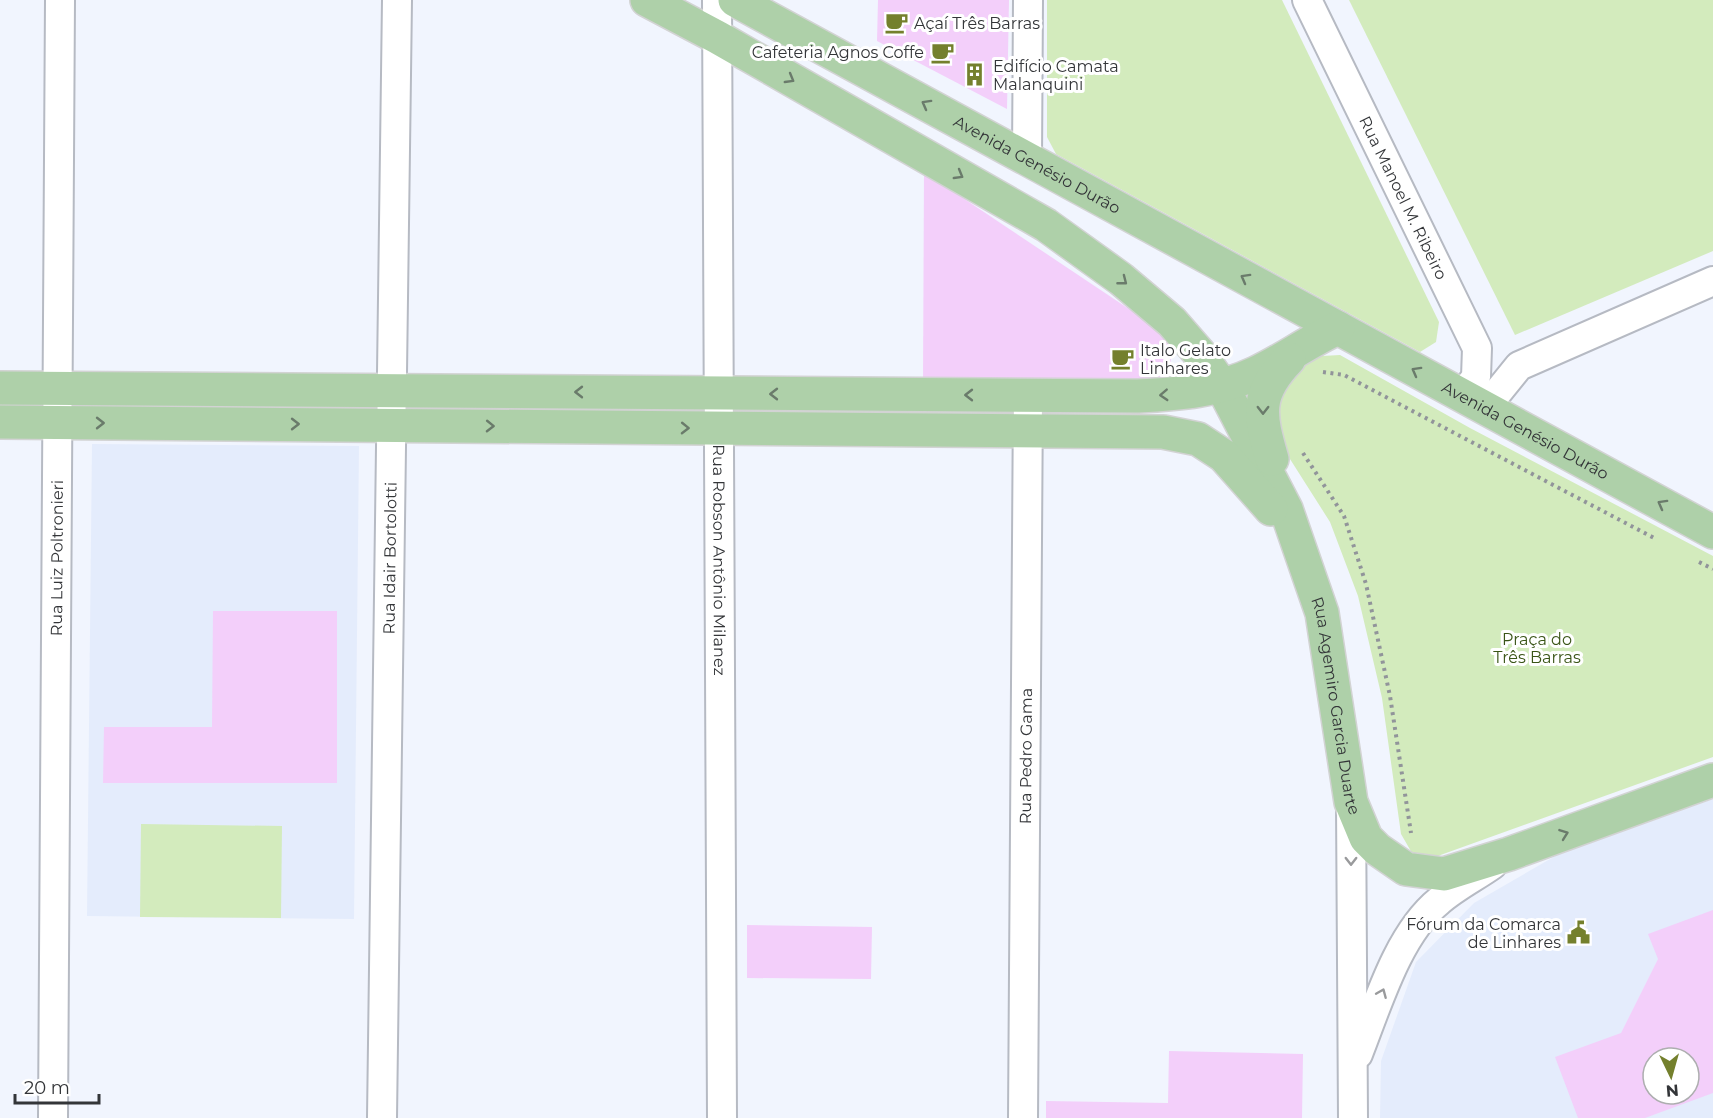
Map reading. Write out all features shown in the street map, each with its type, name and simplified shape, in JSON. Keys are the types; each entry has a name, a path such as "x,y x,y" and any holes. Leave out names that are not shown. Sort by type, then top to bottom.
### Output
{"main road":[{"name":"Rua Agemiro Garcia Duarte","path":"646,0 717,37 1046,225 1121,279 1172,322 1222,386 1286,508 1322,613 1351,802"},
{"name":"Avenida Genésio Durão","path":"735,0 1713,532"},
{"path":"0,388 1028,396 1173,395 1222,386 1256,373 1303,345 1338,328"},
{"path":"1286,508 1266,440 1263,394 1274,375 1303,345"},
{"path":"0,422 1163,432 1197,439 1224,456 1254,487 1298,544"},
{"path":"1351,802 1366,838 1406,869 1425,874 1444,874 1509,854 1713,780"}],"street":[{"name":"Rua Luiz Poltronieri","path":"53,1118 60,0"},
{"name":"Rua Idair Bortolotti","path":"382,1118 397,0"},
{"name":"Rua Robson Antônio Milanez","path":"717,0 722,1118"},
{"path":"1027,159 1028,0"},
{"name":"Rua Manoel M. Ribeiro","path":"1307,0 1477,348 1474,402"},
{"path":"1474,402 1519,366 1713,281"},
{"name":"Rua Pedro Gama","path":"1023,1118 1028,396"},
{"name":"Rua Agemiro Garcia Duarte","path":"1351,802 1353,1118"},
{"path":"1353,1067 1384,989 1412,931 1438,901 1509,854"}],"path":[{"path":"1316,375 1326,371 1344,375 1660,541"},
{"path":"1301,449 1344,516 1366,584 1390,696 1410,831 1414,838"},
{"path":"1692,558 1713,569"}],"shaded area":[{"path":"92,444 359,446 354,919 87,916"},
{"name":"Fórum da Comarca de Linhares","path":"1713,799 1713,1118 1380,1118 1381,1061 1416,962 1474,903 1557,855"}],"green space":[{"path":"1047,0 1282,0 1439,322 1436,342 1420,352 1056,154 1047,137"},
{"path":"1349,0 1713,0 1713,251 1515,335"},
{"name":"Praça do Três Barras","path":"1340,355 1470,428 1713,556 1713,757 1435,857 1412,853 1401,834 1382,698 1358,596 1330,522 1283,448 1276,422 1278,398 1304,363 1322,356"},
{"path":"141,824 282,826 281,918 140,917"}],"building":[{"name":"Edifício Camata Malanquini","path":"878,0 1009,0 1007,109 877,41"},
{"path":"924,172 1159,329 1169,343 1171,361 1164,375 1150,384 923,383"},
{"path":"213,611 337,611 337,783 103,783 104,727 212,727"},
{"path":"1713,910 1713,1093 1701,1097 1701,1046 1641,1046 1641,1106 1678,1106 1645,1118 1578,1118 1555,1057 1621,1033 1658,959 1648,934"},
{"path":"747,925 872,927 871,979 747,978"},
{"path":"1169,1051 1303,1054 1302,1118 1046,1118 1046,1101 1168,1103"}],"place":[{"name":"Açaí Três Barras","path":"896,23"},
{"name":"Cafeteria Agnos Coffe","path":"942,52"},
{"name":"Edifício Camata Malanquini","path":"975,75"},
{"name":"Italo Gelato Linhares","path":"1122,359"},
{"name":"Fórum da Comarca de Linhares","path":"1579,933"}]}
